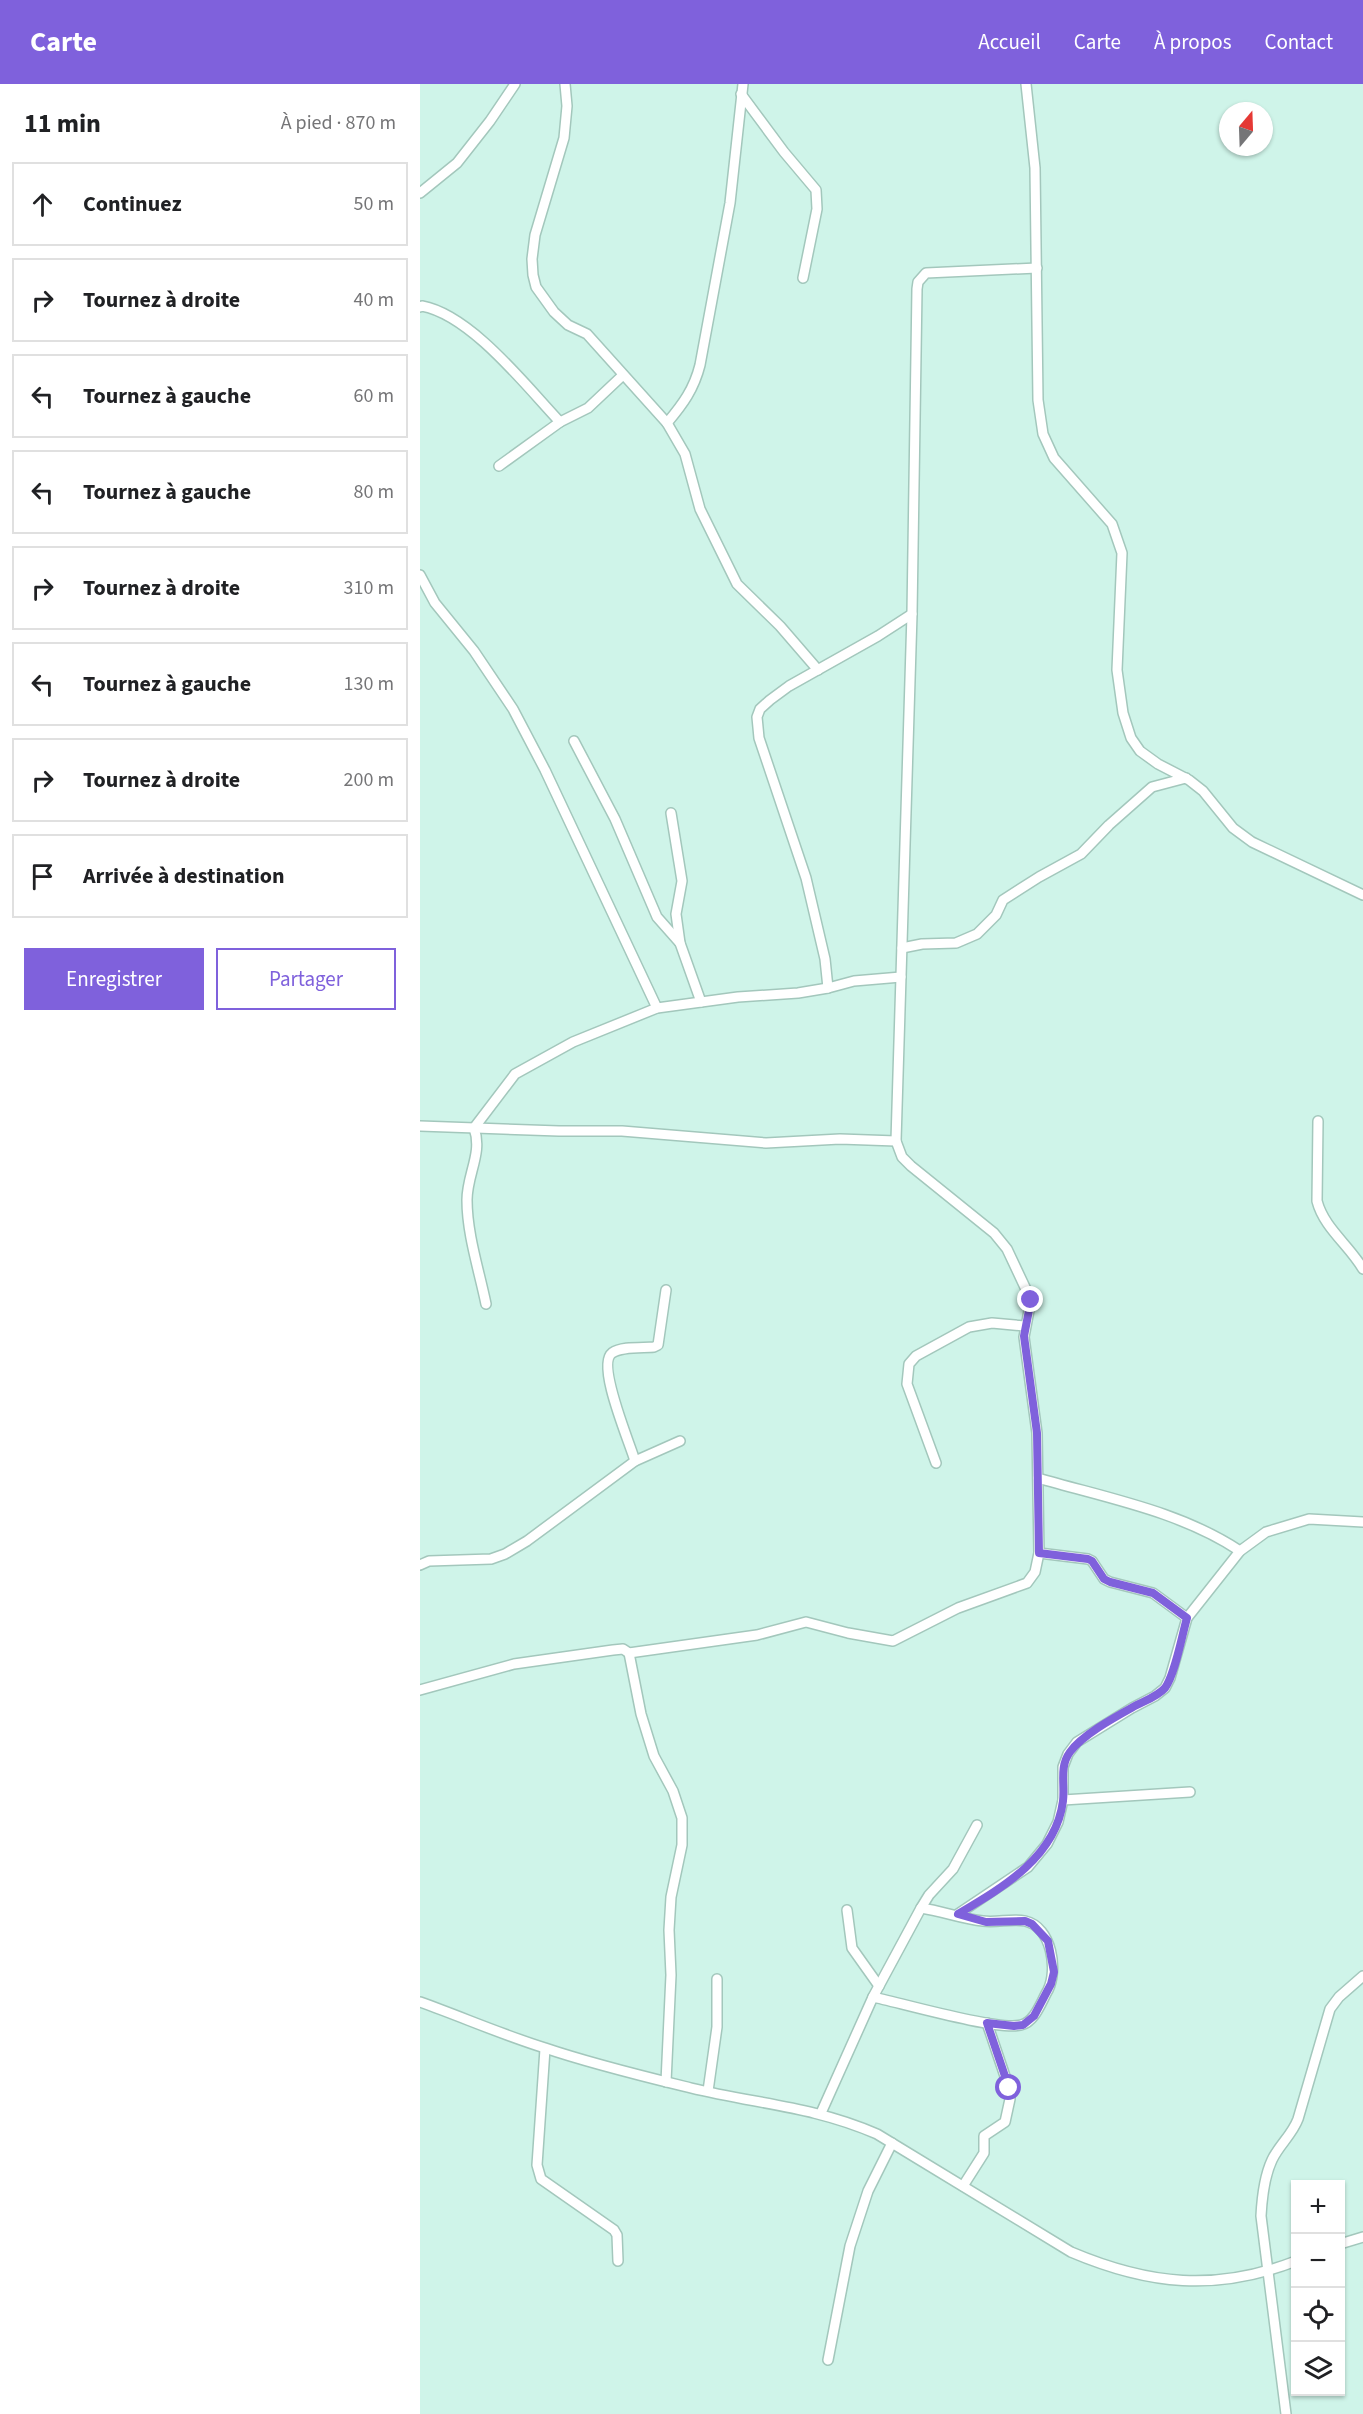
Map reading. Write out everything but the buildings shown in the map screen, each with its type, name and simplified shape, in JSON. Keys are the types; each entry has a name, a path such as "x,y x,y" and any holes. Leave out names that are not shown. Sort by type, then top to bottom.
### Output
{"street":[{"path":"420,193 457,163 515,84"},
{"path":"565,84 567,106 564,138 535,235 532,275 536,287 554,312 568,325 587,334 667,423 685,454 700,509 738,584 780,626 818,670"},
{"path":"1026,84 1035,168 1038,400 1043,434 1054,458 1112,524 1122,553 1117,670 1123,713 1131,738 1140,751 1158,764 1186,778 1203,791 1233,828 1252,842 1363,895"},
{"path":"667,423 686,400 695,384 700,365 730,203 742,89"},
{"path":"742,89 784,152 816,190 817,209 803,278"},
{"path":"420,1690 514,1664 623,1649 629,1653 758,1635 806,1622 848,1633 894,1641 921,1625 958,1608 1028,1583 1035,1572 1039,1553 1037,1433 1024,1336 1031,1300 1007,1249 977,1218 911,1166 902,1157 896,1141 912,614 918,282 926,273 1037,268"},
{"path":"420,307 437,308 460,321 508,366 560,422"},
{"path":"499,466 560,422 588,408 622,375"},
{"path":"420,575 435,603 474,651 513,709 545,770 657,1008"},
{"path":"828,988 825,959 806,878 759,738 757,717 760,709 789,686 878,636 912,614"},
{"path":"574,741 615,819 657,917 680,943"},
{"path":"902,948 922,944 956,943 977,933 996,915 1003,900 1081,854 1109,825 1152,787 1186,778"},
{"path":"671,813 682,881 676,914 680,943 701,1002"},
{"path":"474,1128 515,1074 573,1042 657,1008 828,988 854,981 901,977"},
{"path":"1318,1121 1317,1201 1320,1212 1325,1222 1363,1269"},
{"path":"420,1126 448,1129 622,1131 757,1143 840,1140 896,1141"},
{"path":"474,1128 478,1139 478,1150 469,1179 468,1217 486,1304"},
{"path":"635,1461 613,1396 607,1365 608,1358 620,1350 658,1345 666,1290"},
{"path":"936,1463 907,1384 909,1364 916,1356 969,1327 992,1323 1025,1326"},
{"path":"420,1566 429,1561 491,1559 506,1554 635,1461 680,1441"},
{"path":"1038,1478 1185,1521 1217,1536 1240,1551"},
{"path":"958,1914 1028,1867 1047,1844 1058,1822 1063,1800 1063,1767 1068,1754 1077,1742 1165,1688 1187,1618 1240,1551 1266,1532 1309,1519 1363,1522"},
{"path":"1039,1553 1088,1559 1092,1561 1104,1579 1153,1593 1187,1618"},
{"path":"629,1653 641,1714 654,1756 673,1791 682,1818 682,1845 670,1908 671,1975 666,2082"},
{"path":"1063,1800 1190,1792"},
{"path":"821,2113 873,1997 921,1908 929,1895 953,1869 977,1825"},
{"path":"873,1997 987,2023 1023,2025 1034,2016 1051,1984 1054,1972 1048,1941 1032,1924 1025,1921 986,1922 958,1914 921,1908"},
{"path":"847,1910 852,1948 879,1986"},
{"path":"1286,2414 1261,2216 1262,2191 1272,2159 1295,2128 1313,2074 1330,2009 1339,1997 1363,1976"},
{"path":"708,2091 717,2027 717,1979"},
{"path":"420,2002 545,2049 666,2082 821,2113 848,2121 892,2143 1071,2252 1116,2270 1146,2278 1228,2280 1268,2271 1291,2263"},
{"path":"963,2186 984,2153 984,2136 1005,2122 1010,2099 1009,2088 987,2023"},
{"path":"545,2049 537,2165 541,2179 614,2229 617,2235 618,2261"},
{"path":"828,2360 850,2246 858,2218 868,2191 892,2143"},
{"path":"1345,2243 1363,2237"}],"route":[{"path":"1009,2088 987,2023 1023,2025 1034,2016 1051,1984 1054,1972 1048,1941 1032,1924 1025,1921 986,1922 958,1914 1028,1867 1047,1844 1058,1822 1063,1800 1063,1767 1068,1754 1077,1742 1165,1688 1187,1618 1153,1593 1104,1579 1092,1561 1088,1559 1039,1553 1037,1433 1024,1336 1031,1300"}]}
